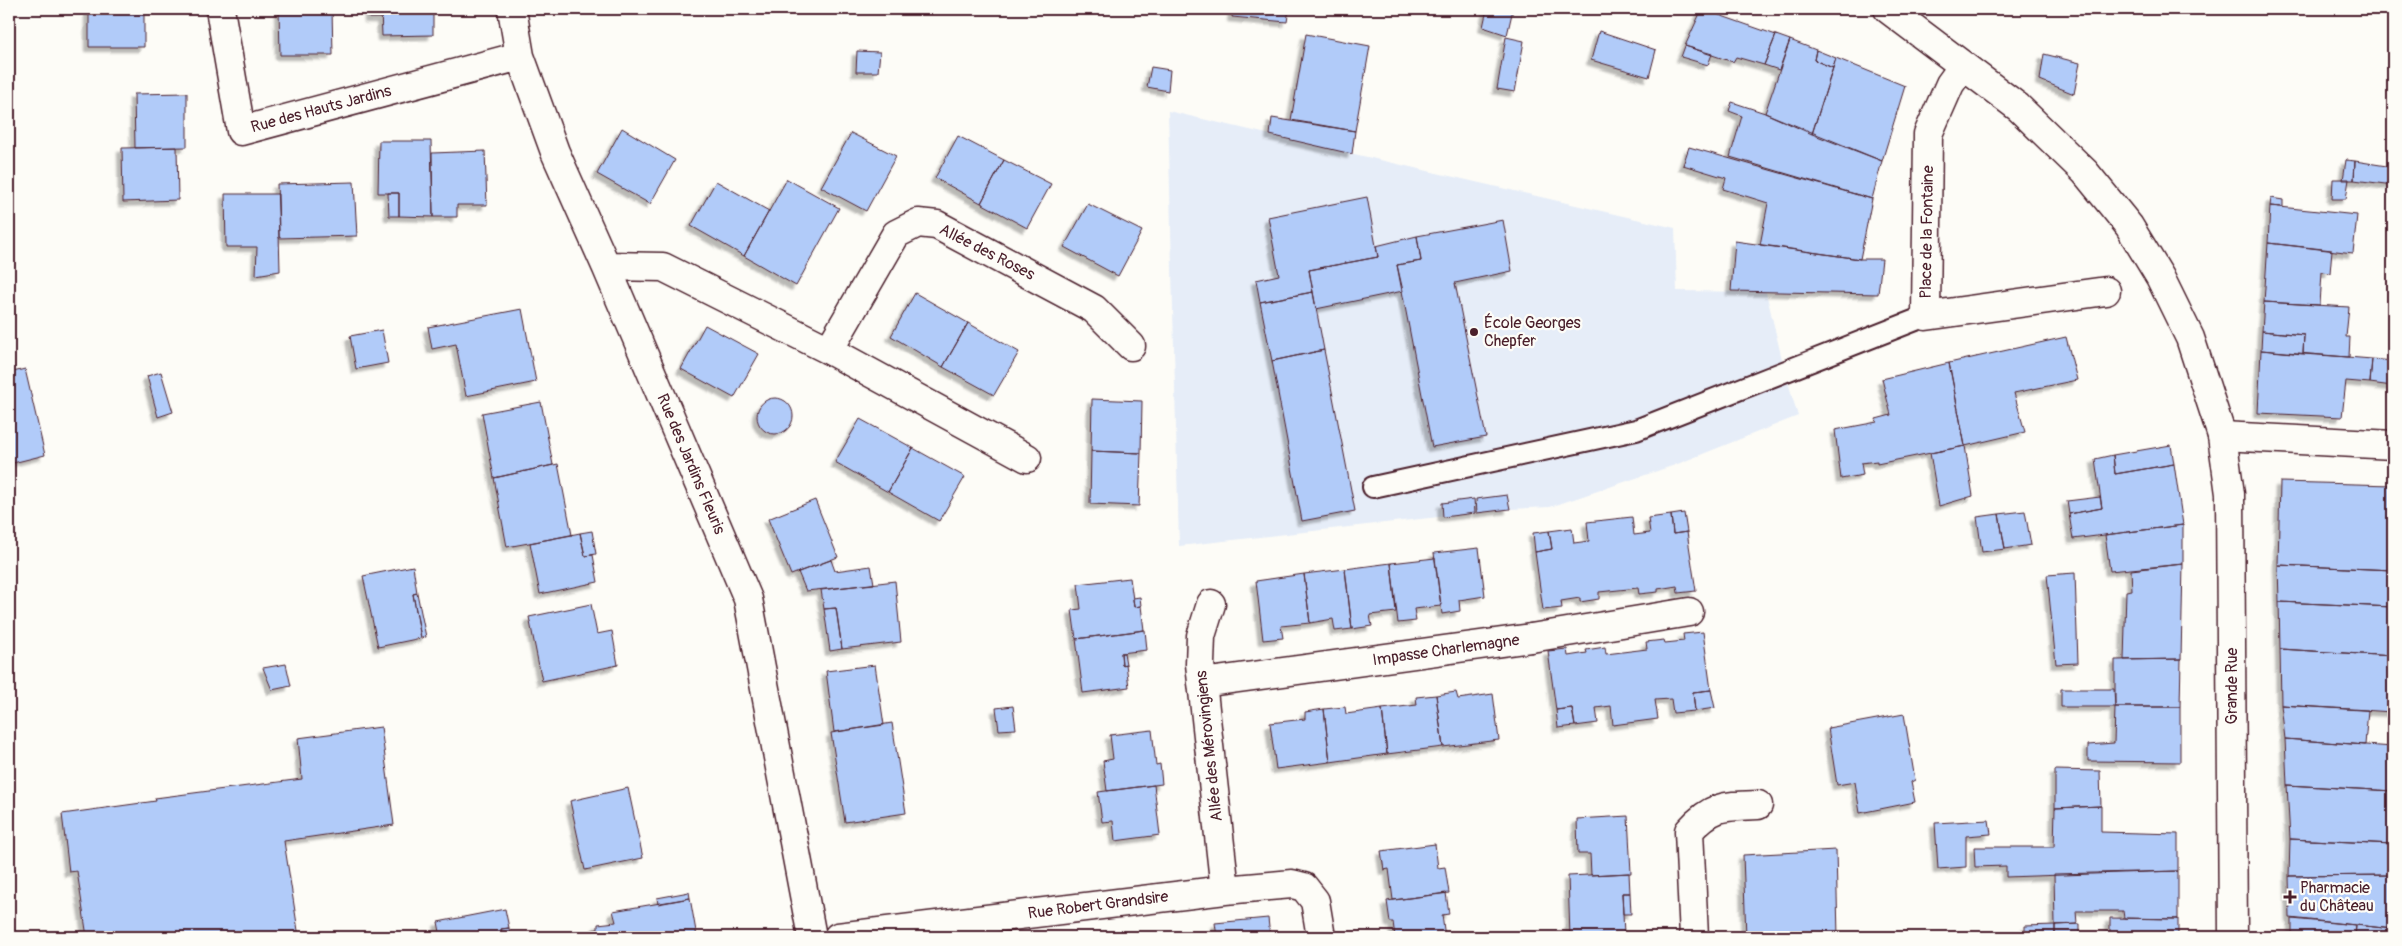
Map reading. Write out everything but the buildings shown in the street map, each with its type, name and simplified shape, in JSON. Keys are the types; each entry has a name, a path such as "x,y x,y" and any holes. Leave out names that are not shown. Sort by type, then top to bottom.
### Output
{"street":[{"name":"Rue des Hauts Jardins","path":"220,9 241,131 520,56"},
{"name":"Rue des Jardins Fleuris","path":"512,9 520,56 554,152 606,266 748,599 812,937"},
{"name":"Grande Rue","path":"1888,9 2018,107 2078,165 2129,226 2160,276 2190,338 2222,436 2230,494 2233,937"},
{"name":"Place de la Fontaine","path":"1964,66 1950,84 1928,134 1926,316 2106,291"},
{"name":"Allée des Roses","path":"829,350 896,234 918,223 937,225 1094,309 1131,346"},
{"path":"606,266 663,267 829,350 1027,458"},
{"path":"2222,436 2393,445"},
{"name":"Allée des Mérovingiens","path":"1211,604 1201,636 1202,683 1225,890"},
{"name":"Impasse Charlemagne","path":"1202,683 1530,638 1689,612"},
{"path":"1694,937 1689,831 1704,815 1725,806 1758,805"},
{"name":"Rue Robert Grandsire","path":"838,937 1285,884 1304,887 1315,901 1321,937"}],"lane":[{"path":"1373,487 1636,430 1926,316"}],"shaded area":[{"name":"École Georges Chepfer","path":"1168,111 1675,228 1677,291 1766,292 1785,372 1798,416 1675,465 1550,507 1510,509 1179,546"}],"place":[{"name":"École Georges Chepfer","path":"1474,332"},
{"name":"Pharmacie du Château","path":"2290,897"}]}
